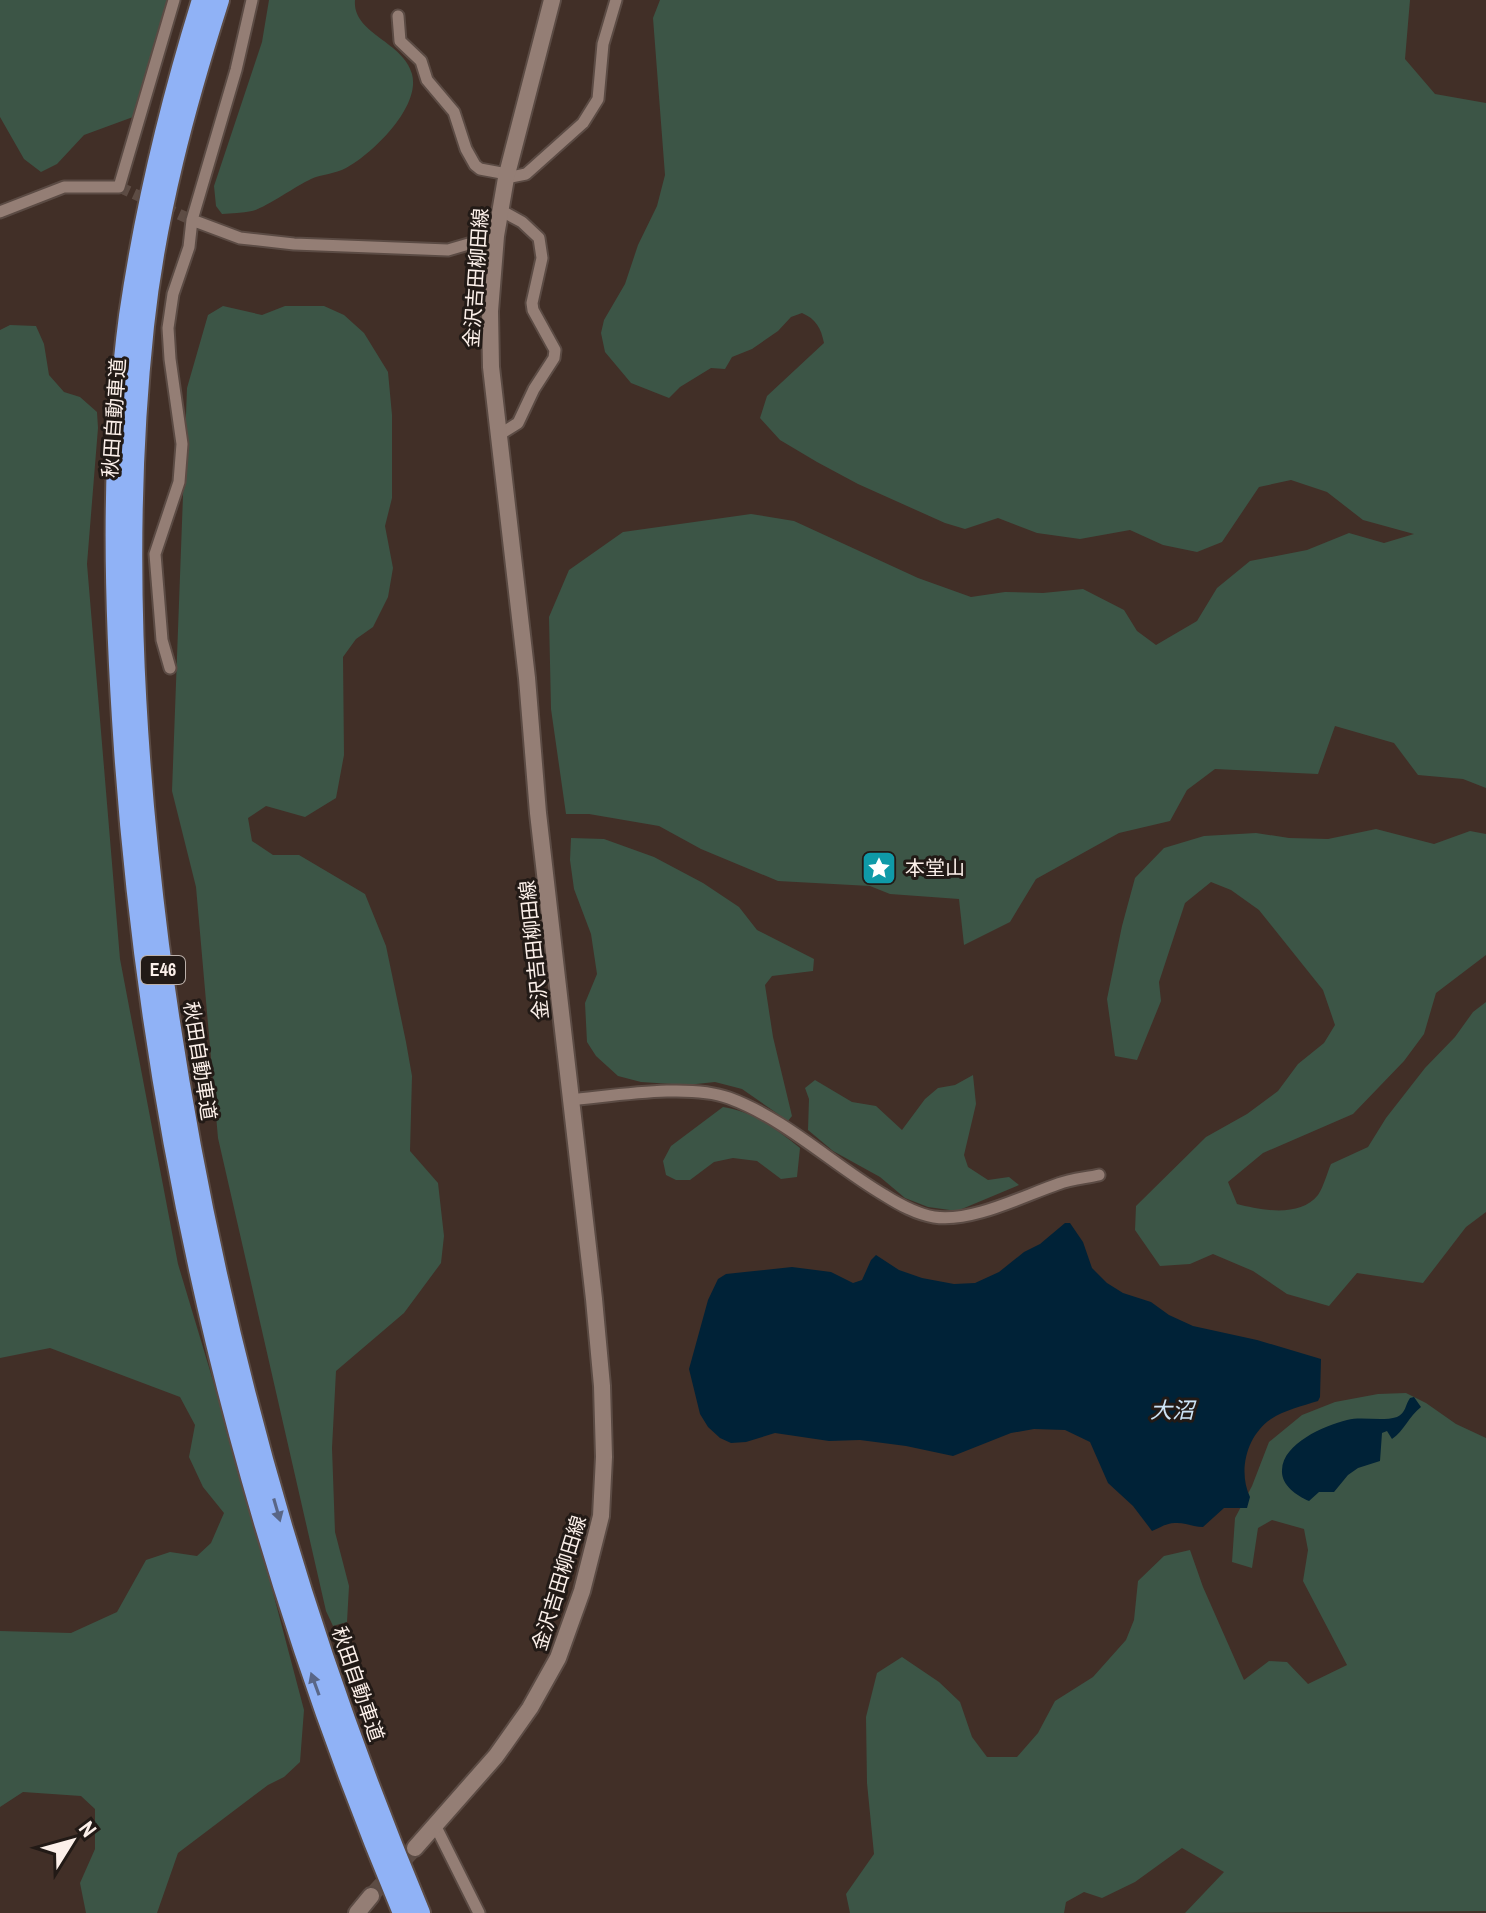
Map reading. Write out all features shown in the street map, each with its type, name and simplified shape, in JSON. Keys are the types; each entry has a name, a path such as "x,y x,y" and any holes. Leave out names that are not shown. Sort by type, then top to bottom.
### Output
{"highway":[{"name":"秋田自動車道","path":"202,0 172,97 146,213 129,321 119,427 116,547 118,663 136,890 171,1131 218,1354 308,1666 403,1913"},
{"name":"秋田自動車道","path":"219,0 186,101 161,216 145,322 135,429 132,547 134,661 152,889 187,1129 233,1351 293,1564 324,1660 357,1756 420,1913"}],"main road":[{"name":"金沢吉田柳田線","path":"415,1848 496,1756 530,1708 553,1667 582,1591 601,1516 604,1457 602,1386 491,367 490,311 500,210 552,0"},
{"path":"357,1913 371,1896"}],"street":[{"path":"0,212 64,187 119,187 174,0"},
{"path":"170,668 162,640 155,554 179,482 182,444 168,328 173,294 189,247 192,220 236,70 252,0"},
{"path":"398,16 400,41 421,61 427,80 454,112 466,149 475,165 507,176 526,174 583,123 598,99 603,44 616,0"},
{"path":"499,435 518,423 534,389 554,358 555,350 532,303 542,258 539,238 522,222 500,210"},
{"path":"192,220 240,238 294,244 448,250 496,236"},
{"path":"570,1100 695,1092 727,1097 760,1113 911,1211 935,1217 956,1218 1062,1182 1099,1175"},
{"path":"435,1825 479,1913"}],"green space":[{"path":"0,0 168,0 133,117 84,135 57,164 41,172 24,159 0,117"},
{"path":"269,0 355,0 361,21 407,63 413,87 402,115 381,141 357,161 342,170 311,179 258,209 222,214 216,206 214,186 262,42"},
{"path":"660,0 1410,0 1405,59 1435,94 1486,103 1486,788 1463,779 1418,775 1394,743 1335,726 1318,774 1215,769 1187,790 1170,821 1119,833 1036,879 1010,922 964,945 959,899 890,894 870,886 778,881 701,849 659,826 589,814 566,814 551,709 549,617 569,570 623,532 751,514 794,521 918,578 971,597 1005,592 1043,593 1083,589 1124,610 1137,631 1156,645 1197,621 1217,588 1250,561 1307,550 1349,533 1384,543 1414,534 1363,520 1327,492 1291,480 1259,487 1222,542 1197,552 1163,545 1130,530 1080,539 1037,533 998,518 965,529 945,523 817,462 780,440 760,418 767,396 824,343 817,325 802,313 791,317 778,331 752,349 732,357 725,369 711,368 680,387 669,398 631,383 605,352 601,333 604,320 625,284 638,245 657,206 665,175 653,18"},
{"path":"223,306 262,315 285,306 324,306 344,315 364,333 388,372 392,415 392,498 385,526 393,568 388,597 373,627 356,639 343,657 344,755 336,798 305,817 266,806 248,818 252,841 273,855 299,855 365,894 386,946 412,1076 410,1151 438,1183 444,1236 441,1263 404,1313 336,1371 332,1448 335,1532 349,1586 347,1622 333,1626 326,1611 218,1138 196,887 172,791 187,388 208,315"},
{"path":"10,325 36,326 44,344 49,375 64,392 80,397 97,412 87,564 120,959 178,1264 247,1494 304,1710 300,1762 284,1777 268,1785 178,1853 157,1913 86,1913 80,1883 95,1849 95,1809 81,1796 23,1792 0,1807 0,1631 71,1633 117,1612 146,1560 170,1552 197,1556 211,1543 224,1513 203,1487 189,1457 195,1425 180,1397 50,1348 0,1358 0,330"},
{"path":"1376,829 1434,844 1470,831 1486,834 1486,955 1436,993 1424,1034 1404,1061 1353,1114 1263,1153 1228,1182 1237,1204 1291,1210 1310,1202 1318,1195 1331,1164 1368,1147 1425,1068 1455,1037 1473,1012 1486,1002 1486,1212 1466,1227 1423,1283 1357,1273 1329,1306 1287,1294 1253,1271 1213,1254 1190,1264 1160,1266 1135,1230 1136,1206 1206,1137 1247,1114 1278,1091 1298,1064 1324,1043 1335,1025 1323,990 1259,910 1231,890 1211,882 1185,903 1159,982 1161,1001 1137,1060 1115,1056 1107,999 1135,878 1164,848 1204,836 1256,833 1328,839"},
{"path":"571,838 604,839 654,857 703,883 739,907 757,930 814,959 813,971 772,976 765,985 773,1037 792,1116 788,1121 742,1089 715,1082 687,1085 641,1082 618,1076 596,1056 587,1042 585,1003 597,974 591,934 574,889"},
{"path":"973,1075 976,1104 964,1155 968,1167 988,1180 1009,1177 1019,1185 957,1211 928,1207 905,1198 880,1177 833,1151 808,1130 809,1099 805,1088 815,1080 852,1102 876,1106 902,1130 925,1099 938,1088 955,1085"},
{"path":"723,1107 744,1112 764,1122 800,1148 797,1177 781,1179 757,1161 733,1158 714,1162 690,1180 676,1180 666,1175 663,1161 671,1146"},
{"path":"1406,1393 1456,1424 1486,1438 1486,1911 1185,1913 1224,1872 1182,1848 1135,1882 1102,1898 1084,1892 1066,1902 1064,1913 850,1913 846,1894 874,1854 867,1783 866,1717 877,1673 902,1657 939,1682 960,1702 972,1737 987,1757 1017,1757 1038,1733 1055,1701 1093,1677 1126,1640 1134,1620 1138,1581 1164,1556 1190,1550 1244,1680 1269,1661 1287,1662 1308,1684 1347,1665 1303,1581 1308,1550 1304,1529 1272,1520 1258,1528 1252,1568 1232,1562 1235,1518 1252,1486 1269,1442 1302,1415 1335,1402 1378,1394"}],"water":[{"name":"大沼","path":"1065,1223 1070,1223 1083,1242 1092,1268 1123,1293 1151,1302 1193,1326 1257,1340 1321,1359 1318,1401 1271,1419 1262,1426 1250,1445 1245,1466 1250,1497 1247,1508 1224,1508 1203,1527 1173,1523 1152,1531 1133,1506 1108,1483 1090,1442 1065,1430 1034,1429 1011,1433 953,1456 860,1440 829,1441 775,1433 731,1443 708,1427 700,1414 689,1369 708,1300 718,1279 726,1274 792,1267 831,1272 853,1283 862,1280 876,1255 899,1270 922,1278 954,1284 975,1283 999,1272"},
{"path":"1414,1397 1421,1407 1400,1432 1392,1439 1387,1431 1382,1433 1380,1461 1358,1468 1334,1492 1319,1492 1309,1501 1287,1485 1282,1475 1284,1460 1306,1437 1347,1420 1397,1417 1410,1398"}],"tunnel":[{"path":"119,187 192,220"},
{"path":"371,1896 415,1848"}],"place":[{"name":"本堂山","path":"879,868"}]}
